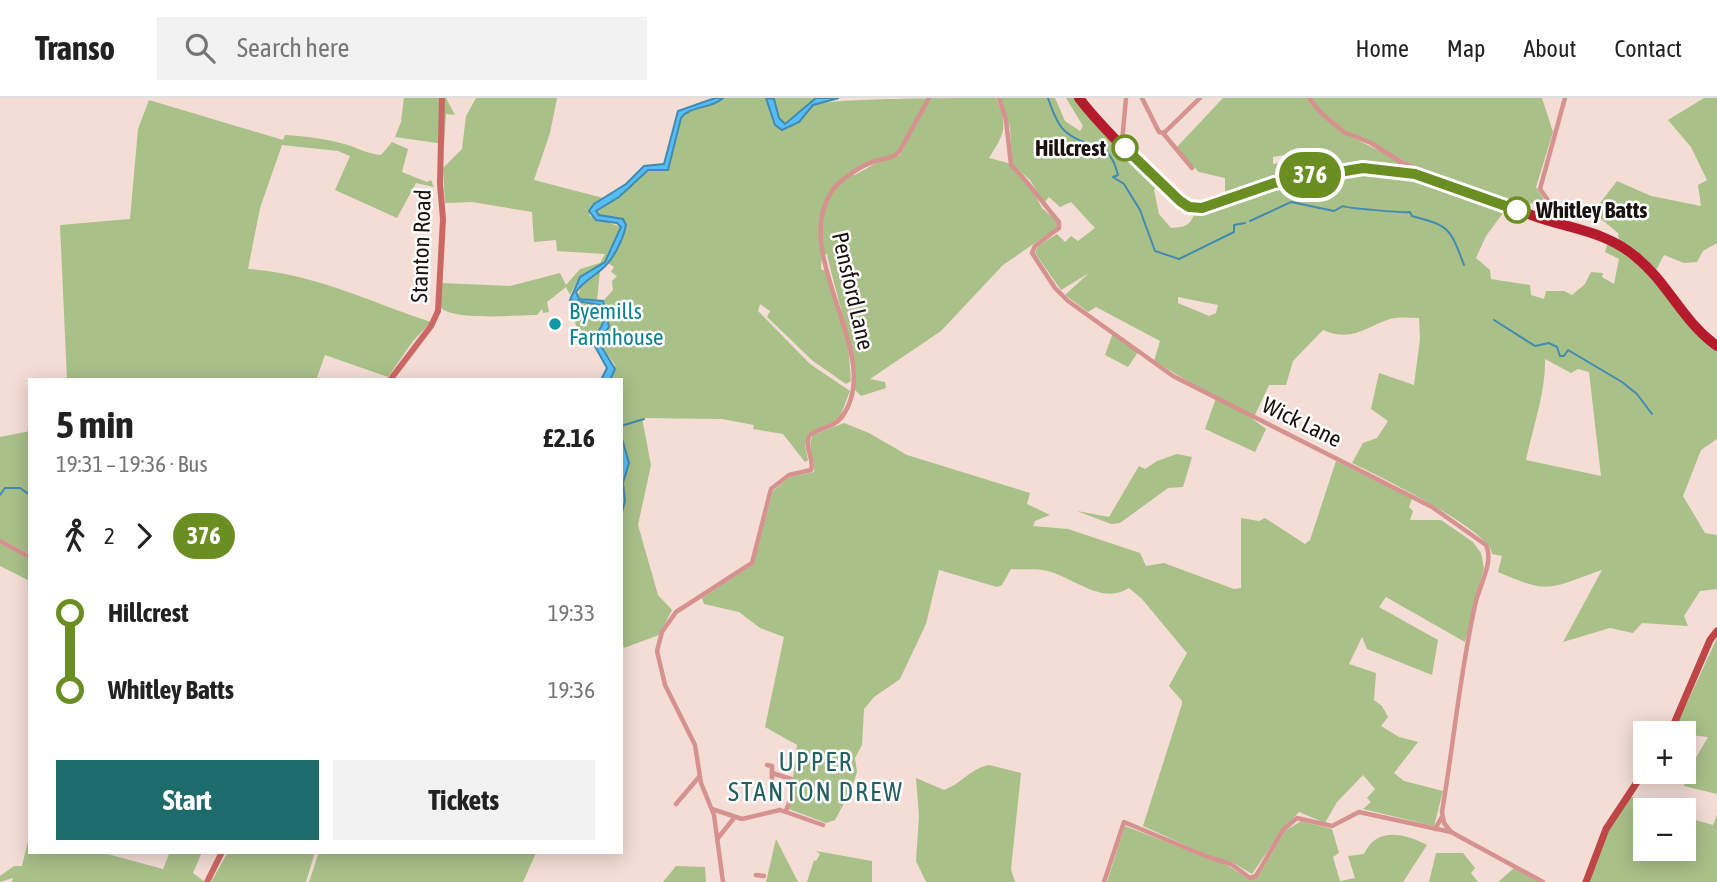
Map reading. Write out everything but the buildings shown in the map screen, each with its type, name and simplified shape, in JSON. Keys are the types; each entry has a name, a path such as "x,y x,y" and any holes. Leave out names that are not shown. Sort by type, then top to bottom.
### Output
{"highway":[{"path":"1079,98 1182,203 1193,208 1208,206 1274,183 1347,169 1400,171 1601,235 1631,252 1670,292 1693,327 1717,346"}],"main road":[{"name":"Stanton Road","path":"392,378 431,326 438,311 443,219 440,184 442,98"},
{"path":"1675,721 1710,640 1717,631"},
{"path":"1586,882 1606,829 1636,784"},
{"path":"207,882 221,854"}],"street":[{"name":"Pensford Lane","path":"723,882 718,838 712,809 700,776 698,754 660,672 659,641 676,612 752,563 771,489 789,475 811,470 813,464 807,449 809,436 837,423 843,416 852,391 850,344 833,297 820,240 821,216 837,184 868,164 894,156 905,142 929,98"},
{"name":"Wick Lane","path":"999,98 1006,120 1011,165 1030,182 1039,202 1059,222 1059,228 1035,246 1032,253 1055,288 1075,307 1189,386 1432,507 1486,545 1488,562 1467,637 1443,817"},
{"path":"1122,144 1126,98"},
{"path":"1142,98 1163,133 1192,168"},
{"path":"1163,133 1200,98"},
{"path":"1308,98 1344,132 1371,143 1401,162 1453,183 1459,189"},
{"path":"1564,225 1563,218 1546,201 1540,185 1548,166 1565,98"},
{"path":"0,541 28,556"},
{"path":"767,765 772,766 772,776 788,777 792,781 786,811"},
{"path":"676,804 700,776"},
{"path":"712,809 734,818 748,819 774,810 786,811 824,825"},
{"path":"1104,882 1125,822 1208,858 1231,864 1250,877 1256,876 1283,830 1297,818 1332,826 1359,812 1451,832 1543,882"},
{"path":"1435,830 1443,817"},
{"path":"1443,817 1451,832"},
{"path":"718,838 734,818"},
{"path":"760,882 761,875"}],"green space":[{"path":"404,98 446,98 455,115 446,114 444,144 395,137 401,122"},
{"path":"476,98 557,98 550,133 534,180 607,199 594,204 589,211 590,216 621,227 605,262 577,281 570,295 566,287 547,302 549,312 543,313 542,309 537,315 472,316 459,315 441,308 441,283 510,286 560,273 566,285 580,269 600,263 605,254 557,251 556,240 534,242 532,212 472,202 445,203 443,168 462,149 466,116"},
{"path":"723,98 766,98 775,125 782,130 793,125 816,104 876,99 996,98 1003,130 989,158 1008,163 1028,182 1042,208 1058,222 1058,227 1003,265 941,331 870,379 885,382 886,388 861,396 854,389 848,338 827,254 822,255 821,269 826,271 848,344 851,381 846,384 813,361 767,317 770,311 760,304 758,311 810,364 850,391 839,419 808,434 805,445 808,460 805,462 783,434 753,429 754,425 722,419 642,418 651,465 638,525 658,595 672,610 659,635 624,648 623,483 629,463 623,442 623,378 611,378 615,365 598,341 609,327 603,301 613,290 612,281 617,276 611,272 614,267 608,263 626,225 623,219 599,215 596,211 619,197 649,170 668,170 682,115","holes":["929,99 900,155 876,163 855,175 850,174 863,164 896,154"]},
{"path":"773,98 816,98 785,124 779,119"},
{"path":"1001,98 1055,98 1065,121 1080,131 1083,126 1066,98 1077,98 1159,183 1154,190 1159,214 1171,228 1187,225 1195,211 1306,178 1362,172 1391,173 1431,182 1506,209 1486,236 1476,258 1490,270 1491,279 1530,285 1531,295 1544,299 1546,291 1564,291 1572,295 1585,284 1591,272 1603,273 1602,277 1614,284 1619,259 1605,252 1608,241 1630,254 1717,349 1717,439 1701,450 1683,496 1705,533 1717,535 1717,589 1700,591 1684,616 1688,626 1642,623 1633,633 1610,628 1563,642 1602,570 1550,586 1529,584 1498,572 1502,556 1492,554 1487,544 1473,532 1431,504 1352,463 1363,443 1377,438 1388,421 1371,409 1379,373 1414,385 1420,339 1419,318 1395,318 1353,334 1334,334 1323,330 1293,361 1286,385 1269,385 1255,415 1247,415 1266,429 1255,452 1205,429 1216,398 1154,361 1160,341 1096,307 1088,312 1065,295 1089,273 1061,290 1035,253 1038,246 1057,234 1065,242 1071,236 1078,241 1095,228 1071,202 1060,207 1049,197 1044,203 1030,180 1012,164 1010,128","holes":["1178,297 1218,305 1216,313 1209,316 1178,303","1545,359 1571,373 1578,369 1589,372 1601,476 1526,460 1541,396"]},
{"path":"1223,98 1306,98 1340,131 1417,170 1367,166 1225,195 1225,178 1199,172 1175,149","holes":["1327,149 1326,157 1273,164 1273,157"]},
{"path":"1311,98 1542,98 1553,132 1536,187 1547,204 1513,203 1404,161 1345,130 1322,112"},
{"path":"1704,98 1717,98 1717,243 1703,251 1697,262 1684,263 1664,255 1655,272 1619,242 1618,233 1593,212 1617,181 1651,196 1701,206 1698,185 1707,180 1691,147 1668,120"},
{"path":"149,100 283,140 285,135 316,138 381,155 392,142 408,149 402,172 427,182 431,180 434,187 416,183 397,218 335,190 350,156 338,151 282,145 260,208 248,269 318,282 431,322 413,341 388,377 325,355 317,378 67,378 60,225 130,219 138,129"},
{"path":"600,271 597,300 577,298 582,283"},
{"path":"569,302 597,304 598,310 571,315"},
{"path":"601,305 604,319 592,339 593,343 581,344 574,318 596,314"},
{"path":"1113,333 1138,352 1128,367 1105,355"},
{"path":"844,423 869,433 907,455 1030,493 1027,504 1050,515 1035,521 1033,526 1068,529 1140,553 1146,566 1164,563 1234,589 1241,588 1241,518 1259,521 1265,518 1305,544 1310,540 1336,461 1412,498 1409,507 1413,511 1410,520 1441,520 1473,542 1481,553 1484,568 1465,642 1386,597 1379,607 1438,640 1432,675 1367,649 1362,637 1349,664 1376,673 1374,700 1382,706 1388,717 1381,726 1399,737 1418,742 1394,773 1404,781 1443,791 1434,826 1363,809 1371,802 1367,798 1375,789 1363,775 1337,802 1325,823 1299,812 1282,830 1252,874 1232,862 1209,856 1143,826 1182,704 1169,686 1187,653 1142,599 1129,588 1109,594 1089,589 1051,572 1031,569 1011,569 1002,585 997,587 939,570 926,624 900,679 874,697 864,709 862,745 855,758 857,772 835,820 826,823 789,809 797,745 765,727 784,637 760,628 739,612 704,604 702,598 753,565 773,491 790,477 814,472 810,444 813,435"},
{"path":"28,431 28,553 0,539 0,437"},
{"path":"1177,454 1192,457 1183,487 1168,488 1120,523 1111,524 1077,511 1109,517 1139,466 1145,469 1157,461"},
{"path":"0,543 28,558 28,580 0,566"},
{"path":"1717,638 1717,794 1684,786 1696,784 1696,758 1708,737 1696,736 1696,721 1679,721"},
{"path":"989,765 1021,773 1011,869 1015,882 926,882 916,861 919,816 916,778 944,790 977,769"},
{"path":"1630,796 1635,798 1633,798 1633,861 1696,861 1696,820 1713,825 1717,815 1717,882 1589,882 1606,835"},
{"path":"1301,821 1332,829 1339,853 1333,857 1340,881 1355,878 1348,856 1364,854 1376,839 1401,836 1427,845 1403,882 1107,882 1125,826 1229,866 1248,879 1258,877 1285,831"},
{"path":"776,839 798,882 766,882"},
{"path":"28,841 28,854 107,854 163,869 169,854 201,854 193,873 205,882 12,882 13,878 0,882 0,876 14,866 22,866"},
{"path":"816,851 872,861 872,882 807,882 814,860 816,861 820,854"},
{"path":"1436,853 1463,853 1475,868 1471,873 1478,882 1429,882"},
{"path":"227,854 314,854 306,882 211,882"},
{"path":"318,854 536,854 523,882 309,882"},
{"path":"676,866 705,867 706,882 663,882"},
{"path":"1514,868 1538,882 1498,882"}],"water":[{"path":"715,98 723,98 690,111 681,118 668,170 648,170 619,197 596,211 599,215 623,219 626,225 610,260 576,292 579,299 603,301 609,327 598,341 615,369 611,378 602,378 607,368 592,341 604,316 601,305 570,300 580,277 605,262 621,227 617,223 596,220 589,211 594,204 626,184 644,166 664,164 678,111"},
{"path":"766,98 774,99 779,118 785,124 816,98 839,98 813,105 799,122 782,130 775,125"},
{"path":"623,442 629,463 623,483"}],"waterway":[{"path":"1048,98 1066,132 1109,155 1118,175 1113,177 1124,184 1140,210 1155,251 1179,259 1234,232 1234,225 1245,223"},
{"path":"1250,221 1291,202 1334,211 1343,206 1410,212 1412,216 1447,230 1464,265"},
{"path":"1494,320 1535,346 1549,343 1557,347 1560,356 1564,356 1568,350 1622,382 1637,394 1652,414"},
{"path":"623,425 644,419"},
{"path":"0,495 5,488 20,488 28,494"}],"bus line":[{"name":"376","path":"1125,148 1180,201 1191,207 1205,207 1240,192 1286,180 1363,168 1415,174 1517,210"}],"place":[{"name":"Hillcrest","path":"1125,148"},
{"name":"Whitley Batts","path":"1517,210"},
{"name":"Byemills Farmhouse","path":"555,324"}],"district":[{"name":"UPPER STANTON DREW","path":"816,777"}]}
